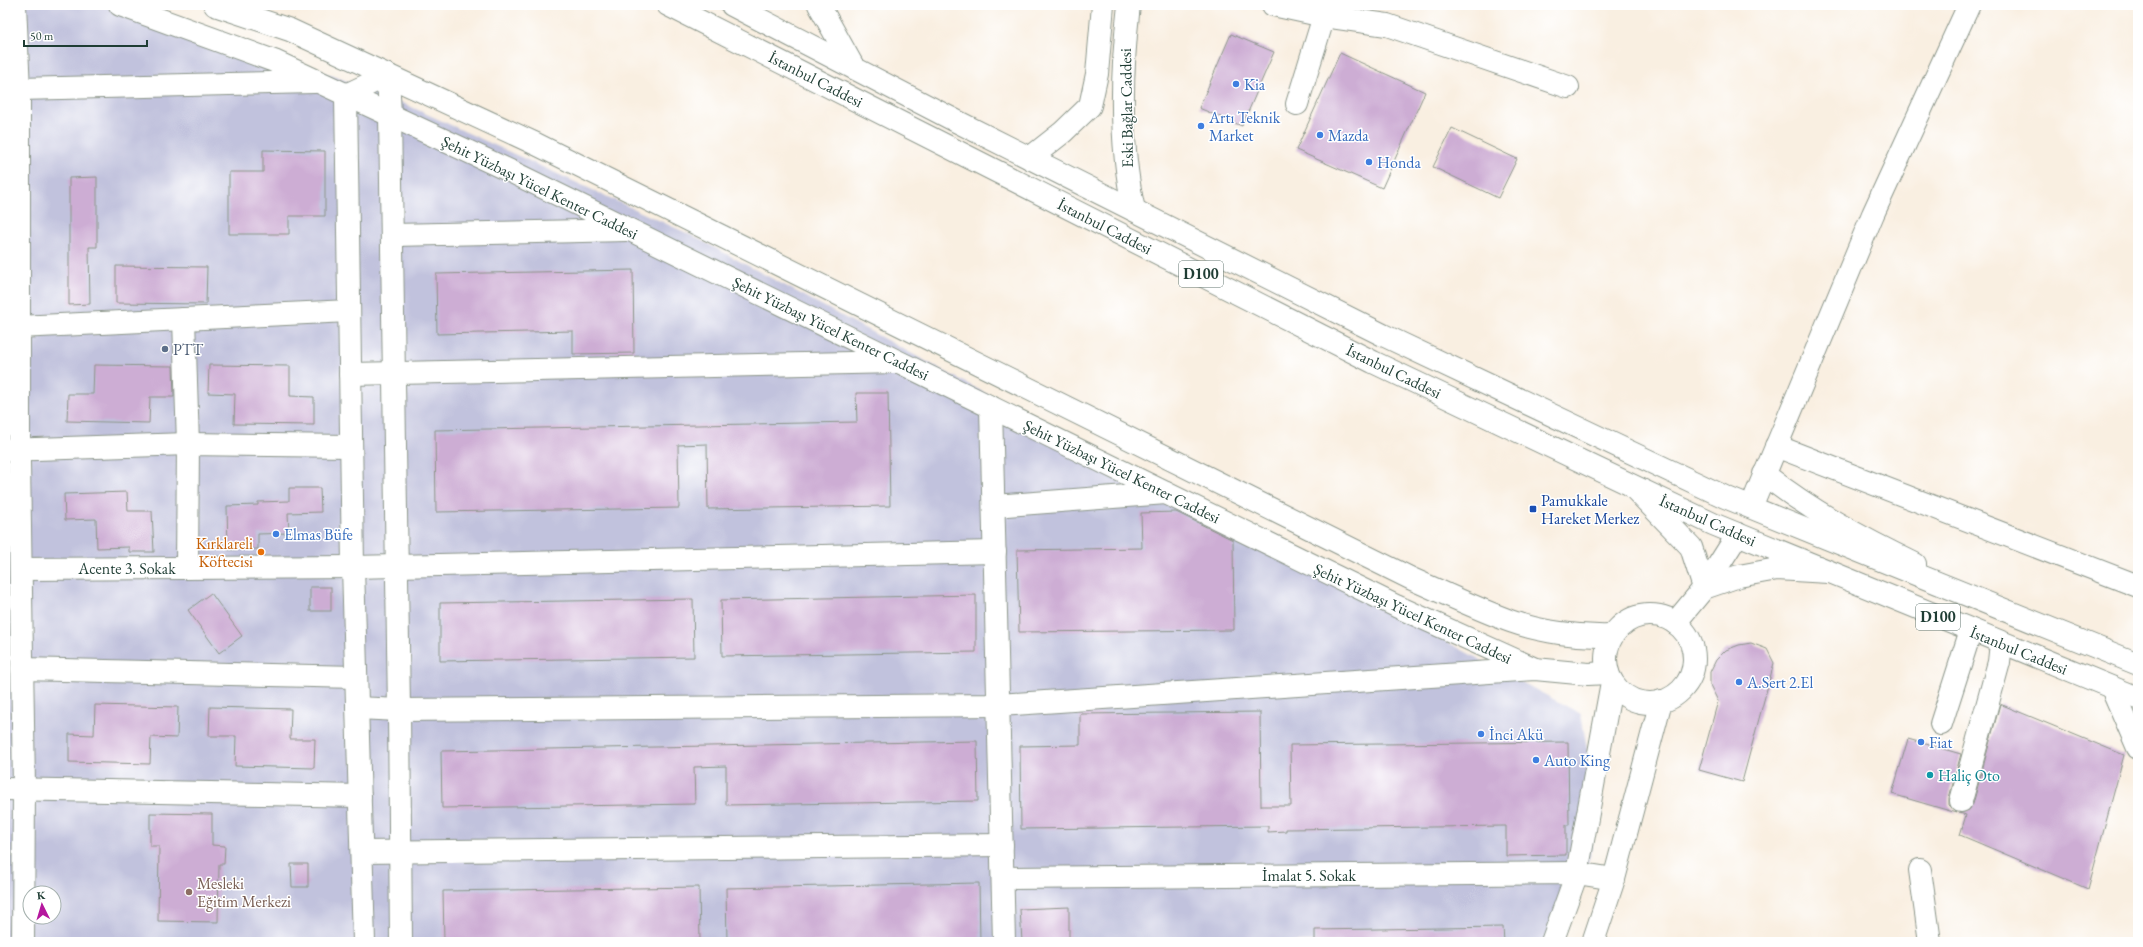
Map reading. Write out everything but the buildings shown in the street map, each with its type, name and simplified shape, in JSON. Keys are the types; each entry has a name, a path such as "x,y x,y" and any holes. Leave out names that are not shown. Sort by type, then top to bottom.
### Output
{"main road":[{"path":"14,5 19,89 12,128 12,274 19,327 12,450 21,569 13,604 22,669 14,789 23,942"},
{"name":"Şehit Yüzbaşı Yücel Kenter Caddesi","path":"120,5 274,61 390,115 630,230 1396,606 1535,669"},
{"name":"Şehit Yüzbaşı Yücel Kenter Caddesi","path":"215,5 290,30 536,144 1412,578 1511,622 1567,634 1612,636"},
{"name":"İstanbul Caddesi","path":"668,5 1373,362 1632,486 1738,534 2138,698"},
{"name":"İstanbul Caddesi","path":"732,5 1030,158 1383,335 1751,507 2138,664"},
{"path":"737,5 774,26"},
{"path":"819,5 854,68"},
{"name":"Eski Bağlar Caddesi","path":"1030,158 1063,132 1090,106 1097,74 1103,5"},
{"name":"Eski Bağlar Caddesi","path":"1129,5 1124,46 1124,124 1126,177 1134,210"},
{"path":"1274,5 1325,11 1387,25 1568,87"},
{"path":"1676,623 1704,588 1738,534 1751,507 1873,214 1969,5"},
{"path":"1297,104 1325,11"},
{"path":"364,942 353,567 346,95 388,75 390,115 397,566 401,942"},
{"path":"19,89 318,82"},
{"path":"392,235 630,230"},
{"path":"19,327 349,311"},
{"path":"184,319 188,444 187,568"},
{"path":"350,374 900,362"},
{"path":"991,407 1004,942"},
{"path":"12,450 188,444 351,446"},
{"path":"1776,446 2138,586"},
{"path":"1764,474 1795,498 1830,520 1928,570 1985,603"},
{"path":"1632,486 1692,548 1704,588"},
{"path":"994,506 1166,493"},
{"name":"Acente 3. Sokak","path":"21,569 353,567 995,552"},
{"path":"1704,588 1739,576 1778,569 1830,572"},
{"path":"1648,615 1663,617 1676,623 1686,633 1694,660 1691,674 1684,686 1673,696 1661,701 1645,702 1633,699 1619,690 1610,677 1606,664 1606,650 1612,636 1621,625 1634,618 1648,615"},
{"path":"1941,724 1972,630"},
{"path":"1961,801 1999,662 2001,643"},
{"path":"22,669 356,677"},
{"path":"357,708 399,710 999,705 1535,669 1610,677"},
{"path":"1552,942 1577,873 1610,677"},
{"path":"2112,688 2138,748"},
{"path":"1593,942 1614,879 1661,701"},
{"path":"14,789 360,796"},
{"path":"362,852 1002,845"},
{"path":"1920,870 1930,942"},
{"name":"İmalat 5. Sokak","path":"1003,878 1577,873 1614,879"}],"shaded area":[{"path":"5,5 140,5 383,94 693,236 1581,714 1589,760 1593,848 1560,942 5,942"}],"place":[{"name":"Kia","path":"1236,84"},
{"name":"Artı Teknik Market","path":"1201,126"},
{"name":"Mazda","path":"1320,135"},
{"name":"Honda","path":"1369,162"},
{"name":"PTT","path":"165,349"},
{"name":"Pamukkale Hareket Merkez","path":"1533,509"},
{"name":"Elmas Büfe","path":"276,534"},
{"name":"Kırklareli Köftecisi","path":"261,552"},
{"name":"A.Sert 2.El","path":"1739,682"},
{"name":"İnci Akü","path":"1481,734"},
{"name":"Fiat","path":"1921,742"},
{"name":"Auto King","path":"1536,760"},
{"name":"Haliç Oto","path":"1930,775"},
{"name":"Mesleki Eğitim Merkezi","path":"189,892"}]}
